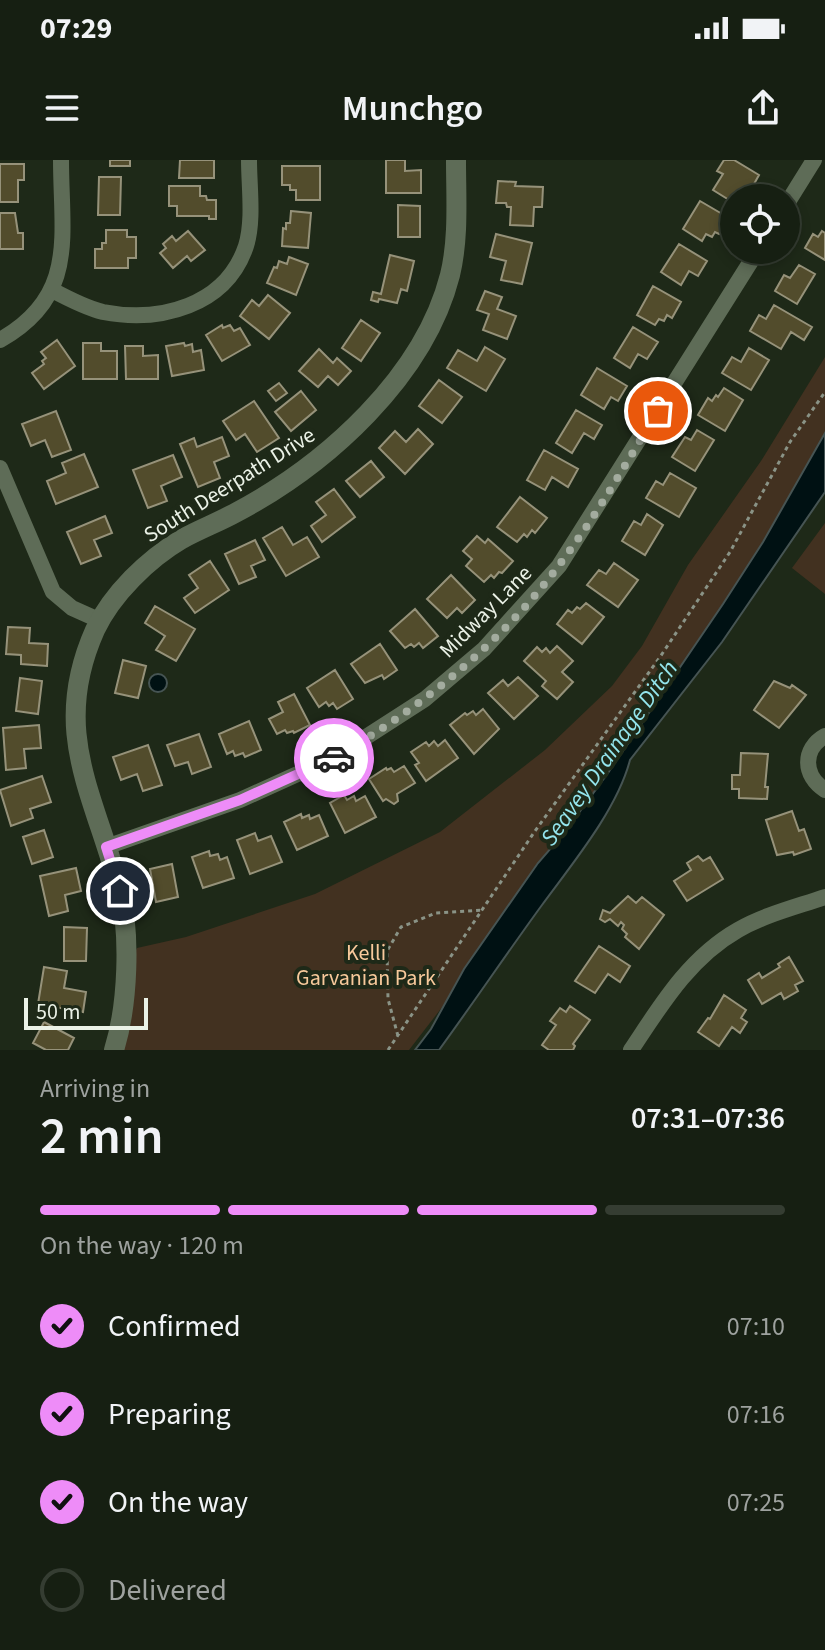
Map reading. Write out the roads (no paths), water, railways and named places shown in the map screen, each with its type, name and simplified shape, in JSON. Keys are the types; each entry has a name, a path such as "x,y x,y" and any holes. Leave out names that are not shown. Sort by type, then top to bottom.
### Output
{"street":[{"path":"0,340 29,320 52,290 57,278 61,160"},
{"path":"52,290 102,311 132,314 159,313 205,300 235,270 246,246 249,229 249,160"},
{"name":"South Deerpath Drive","path":"114,1050 124,1001 125,938 120,891 84,783 75,730 77,697 86,656 109,607 143,568 181,540 239,511 311,466 368,412 392,384 427,334 449,275 454,252 456,160"},
{"path":"799,184 814,160"},
{"name":"Midway Lane","path":"106,847 240,800 324,763 425,699 484,649 559,566 749,264"},
{"path":"0,468 5,493 53,592 72,608 101,621"},
{"path":"825,736 812,747 807,765 815,783 825,790"},
{"path":"631,1050 677,982 716,944 740,929 825,897"}],"water label":[{"name":"Seavey Drainage Ditch","path":"609,753"}],"park label":[{"name":"Kelli Garvanian Park","path":"366,964"}]}
